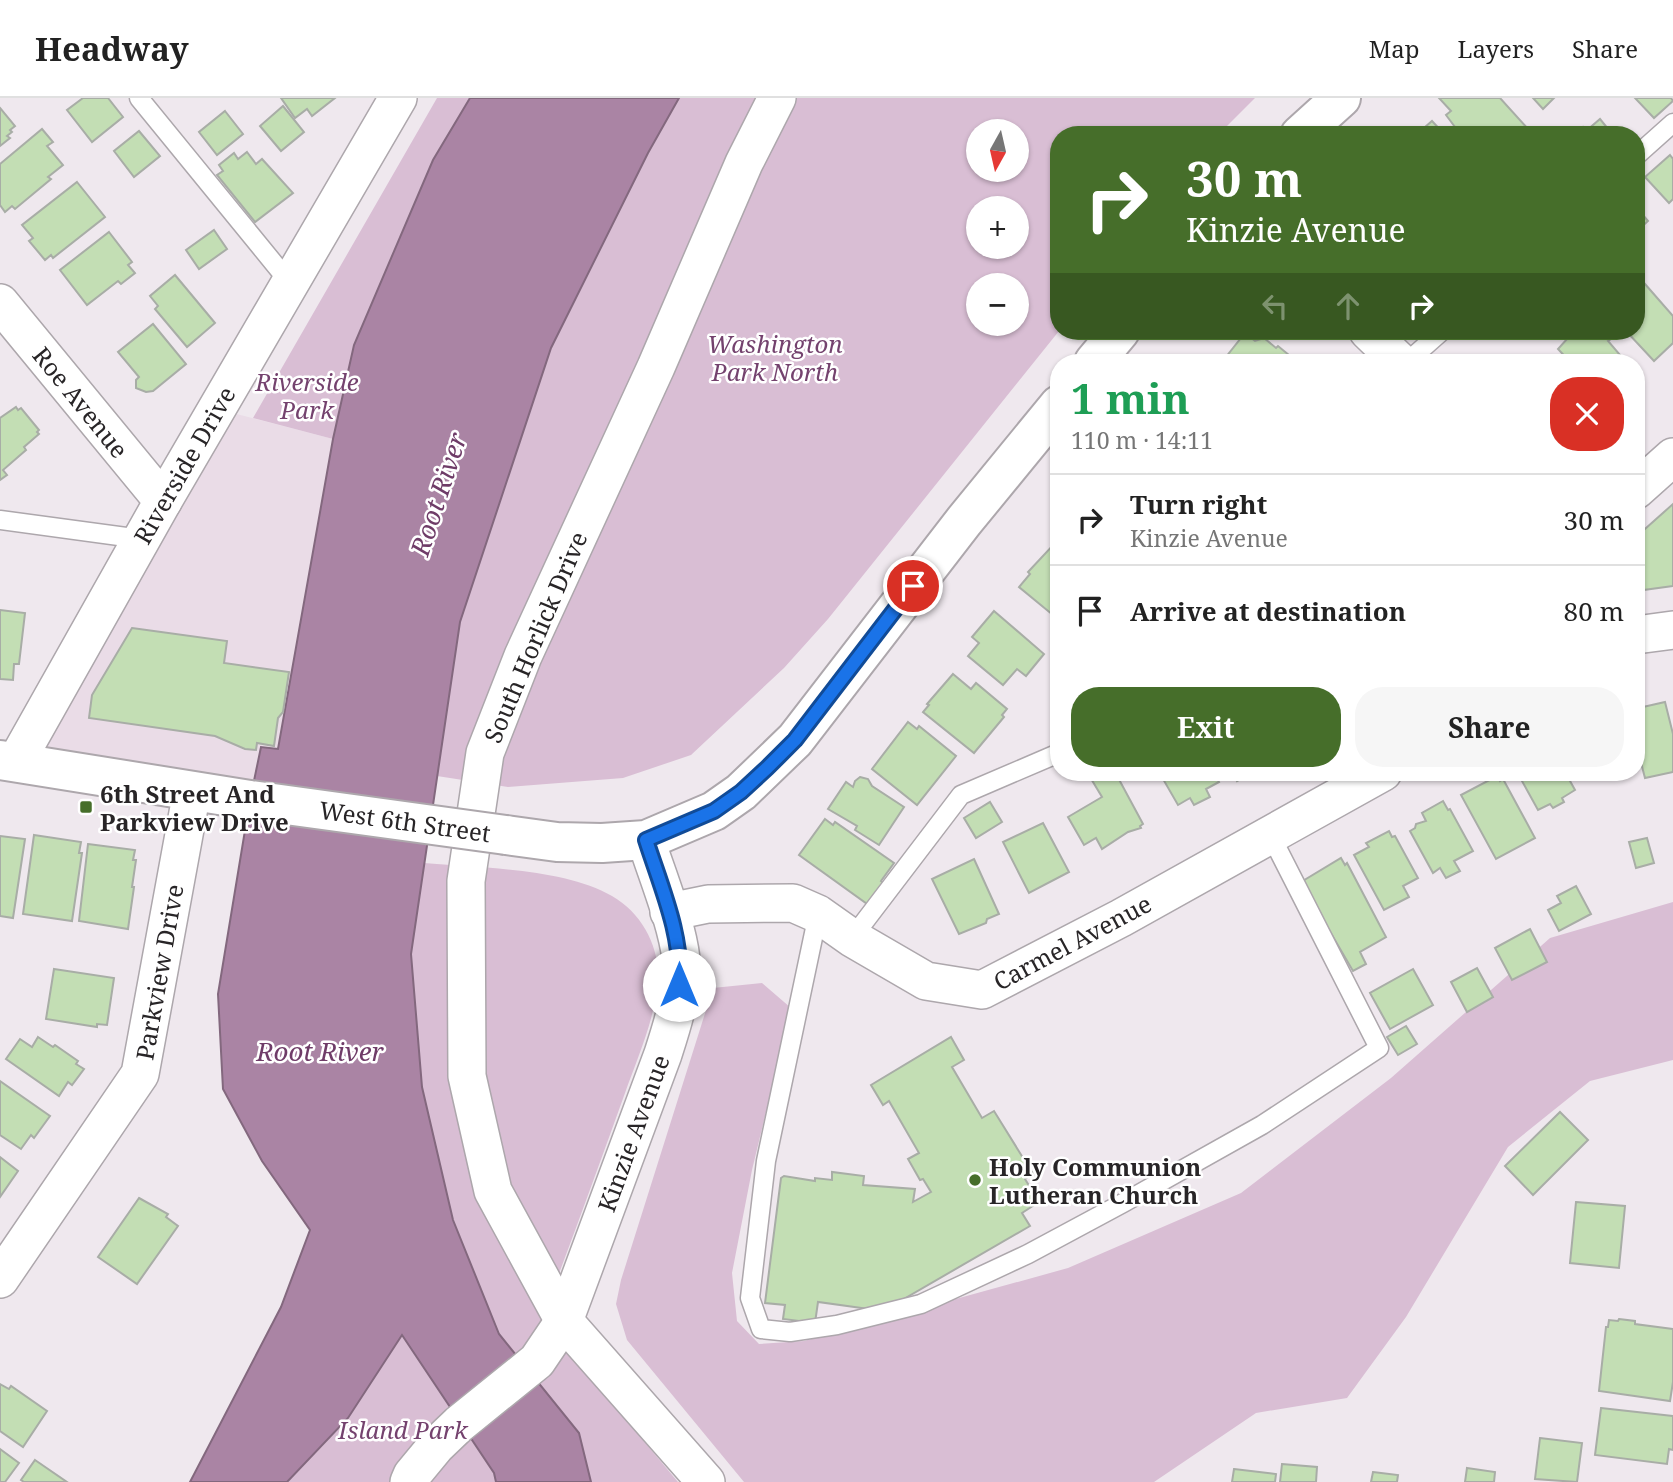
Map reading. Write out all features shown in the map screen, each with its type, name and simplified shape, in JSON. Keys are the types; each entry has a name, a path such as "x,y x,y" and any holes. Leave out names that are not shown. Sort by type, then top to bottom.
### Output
{"street":[{"name":"Riverside Drive","path":"8,761 398,98"},
{"name":"South Horlick Drive","path":"706,1482 564,1321 492,1191 467,1076 466,881 485,753 523,656 656,368 744,163 777,98"},
{"path":"1310,126 1341,98"},
{"name":"Roe Avenue","path":"0,303 163,501"},
{"path":"1100,354 1112,340"},
{"path":"1378,340 1392,354"},
{"path":"646,840 714,811 741,792 795,740 964,521 1050,416"},
{"path":"1645,483 1673,457"},
{"path":"1645,634 1673,630"},
{"name":"West 6th Street","path":"8,761 250,800 557,842 646,840"},
{"name":"Carmel Avenue","path":"669,912 708,904 793,903 818,914 852,938 926,981 982,990 1121,918 1366,781"},
{"name":"Parkview Drive","path":"0,1279 140,1074 192,791"},
{"name":"Kinzie Avenue","path":"409,1482 436,1446 459,1424 537,1361 564,1321 663,1054 676,1011 681,960 646,840"}],"lane":[{"path":"139,98 290,283"},
{"path":"1645,148 1673,123"},
{"path":"1415,354 1432,340"},
{"path":"0,520 141,539"},
{"path":"852,938 961,795 1050,757"},
{"path":"818,914 766,1161 750,1298 761,1329 790,1332 837,1325 921,1304 1028,1254 1262,1125 1379,1048 1270,834"}],"shaded area":[{"path":"217,409 333,439 278,749 250,800 16,762"}],"green space":[{"name":"Riverside Park","path":"437,98 470,98 433,160 354,345 333,439 253,418"},
{"name":"Washington Park North","path":"679,98 1255,98 1227,126 1050,126 1052,340 828,619 784,668 691,755 623,778 508,787 437,776 460,622 551,348 648,153"},
{"path":"424,863 521,871 592,887 612,896 631,911 651,940 658,975 651,1020 546,1308 611,1402 678,1482 591,1482 579,1433 499,1334 453,1220 422,1087 411,954"},
{"path":"1673,902 1673,1060 1590,1081 1508,1147 1406,1317 1347,1398 1256,1413 1154,1482 744,1482 627,1340 616,1304 621,1280 713,988 762,983 791,1008 752,1170 732,1273 737,1321 759,1344 804,1341 1068,1268 1241,1193 1391,1078 1550,938"},
{"name":"Island Park","path":"402,1334 494,1473 496,1482 287,1482 348,1418"}],"water":[{"name":"Root River","path":"470,98 679,98 648,153 551,348 460,622 411,954 422,1087 453,1220 499,1334 579,1433 591,1482 496,1482 494,1473 402,1335 348,1418 287,1482 190,1482 281,1307 310,1230 262,1161 223,1089 218,994 250,800 261,747 278,749 333,439 354,345 433,160"}],"building":[{"path":"83,98 108,98 123,117 92,142 67,110"},
{"path":"281,98 335,98 312,116 307,109 295,118"},
{"path":"1439,98 1500,98 1525,126 1454,126 1446,115 1451,111"},
{"path":"1533,98 1554,98 1543,109"},
{"path":"1635,98 1671,98 1673,101 1654,118"},
{"path":"283,106 304,132 281,151 260,126"},
{"path":"0,108 15,126 7,136 10,138 0,146"},
{"path":"225,111 243,134 217,155 199,132"},
{"path":"1600,119 1606,126 1592,126"},
{"path":"42,129 53,142 47,146 63,165 48,177 51,179 15,209 12,206 5,212 0,205 0,164"},
{"path":"139,131 160,156 134,177 114,151"},
{"path":"247,152 256,164 262,159 293,193 255,222 217,175 223,171 219,165 234,153 238,159"},
{"path":"1670,155 1673,159 1673,199 1669,203 1645,177"},
{"path":"77,182 105,217 53,258 51,255 45,260 29,241 33,238 22,225"},
{"path":"214,230 227,249 199,269 186,250"},
{"path":"109,232 132,262 128,265 135,273 121,284 118,281 87,305 60,270"},
{"path":"175,275 215,323 187,347 155,309 158,306 150,296"},
{"path":"1645,284 1673,316 1673,343 1654,361 1634,340 1645,340"},
{"path":"153,324 186,364 153,391 146,392 136,388 136,380 139,377 118,352"},
{"path":"1239,340 1266,340 1288,354 1228,354"},
{"path":"1566,340 1610,340 1619,354 1563,354 1558,349"},
{"path":"16,407 18,410 21,408 39,430 39,434 24,447 26,450 3,470 7,475 0,480 0,418"},
{"path":"1673,504 1673,586 1645,590 1645,529"},
{"path":"1050,548 1050,613 1019,587 1030,574 1028,572"},
{"path":"0,610 25,613 19,664 14,664 13,680 0,679"},
{"path":"994,611 1044,654 1026,676 1017,669 1003,685 968,656 979,643 972,637"},
{"path":"132,628 227,641 224,663 289,672 274,746 257,743 256,750 245,749 215,736 89,718 92,695"},
{"path":"953,674 971,689 976,683 1007,709 1002,715 1004,717 974,753 923,712"},
{"path":"1665,702 1673,734 1673,772 1645,778 1645,707"},
{"path":"908,722 917,729 919,726 956,756 917,805 872,769"},
{"path":"860,777 868,779 872,786 904,807 879,845 855,830 857,826 828,809 846,782 853,787"},
{"path":"1092,781 1120,781 1143,824 1141,828 1128,832 1102,849 1096,838 1084,845 1068,817 1102,797"},
{"path":"1164,781 1219,782 1206,789 1210,797 1194,805 1190,798 1178,805"},
{"path":"1488,781 1504,781 1535,838 1496,859 1461,795"},
{"path":"1522,781 1570,781 1575,790 1562,798 1564,802 1553,808 1550,804 1538,810"},
{"path":"1443,801 1473,851 1454,861 1460,871 1446,878 1440,868 1433,873 1410,831 1416,824 1426,821 1422,813"},
{"path":"990,802 1002,822 976,838 964,818"},
{"path":"825,819 833,825 835,822 894,863 881,881 885,884 870,906 799,855"},
{"path":"1043,823 1069,872 1029,893 1003,842"},
{"path":"1389,831 1392,837 1395,836 1418,878 1403,886 1409,897 1384,910 1354,855 1369,847 1366,843"},
{"path":"34,835 81,842 79,853 82,853 72,921 23,914"},
{"path":"0,836 25,839 13,918 0,916"},
{"path":"1647,838 1654,863 1636,868 1629,842"},
{"path":"88,844 135,850 134,887 128,929 79,921"},
{"path":"1341,858 1345,865 1347,863 1386,937 1360,952 1366,964 1353,971 1301,882"},
{"path":"974,859 999,914 987,919 986,923 959,934 932,879"},
{"path":"1576,886 1591,914 1559,931 1548,910 1561,903 1557,896"},
{"path":"1530,929 1547,962 1512,980 1495,948"},
{"path":"1477,968 1493,997 1467,1012 1451,982"},
{"path":"54,969 114,978 107,1025 97,1024 97,1027 46,1019"},
{"path":"1413,969 1433,1005 1390,1029 1370,993"},
{"path":"1406,1026 1417,1044 1398,1055 1387,1037"},
{"path":"38,1037 78,1061 76,1064 84,1069 72,1085 68,1082 59,1096 6,1059 20,1039 32,1047"},
{"name":"Holy Communion Lutheran Church","path":"951,1037 964,1060 952,1067 982,1118 994,1111 1033,1174 1025,1179 1039,1202 1022,1213 1030,1226 883,1311 818,1302 815,1323 783,1319 785,1305 765,1303 781,1178 784,1176 815,1181 815,1178 832,1180 832,1172 864,1176 863,1185 915,1189 913,1202 931,1192 923,1179 920,1180 908,1159 919,1153 889,1101 883,1105 871,1085"},
{"path":"0,1081 50,1116 34,1138 31,1135 21,1149 0,1135"},
{"path":"1560,1112 1588,1140 1533,1195 1505,1166"},
{"path":"0,1157 18,1171 0,1197"},
{"path":"139,1198 168,1214 166,1217 178,1226 137,1284 98,1257"},
{"path":"1576,1202 1625,1206 1619,1268 1570,1263"},
{"path":"1619,1319 1673,1329 1673,1382 1670,1401 1599,1391 1606,1327 1609,1320"},
{"path":"0,1384 9,1389 11,1386 47,1411 23,1447 0,1431"},
{"path":"1601,1408 1673,1416 1673,1450 1669,1449 1667,1464 1595,1455"},
{"path":"1540,1438 1582,1443 1577,1482 1535,1479"},
{"path":"0,1449 19,1463 5,1482 0,1482"},
{"path":"35,1460 67,1482 21,1480"},
{"path":"1282,1464 1317,1467 1316,1482 1280,1482"},
{"path":"1467,1468 1495,1472 1494,1482 1465,1482"},
{"path":"1234,1469 1276,1474 1275,1482 1232,1482"},
{"path":"1373,1472 1398,1475 1397,1482 1371,1482"}],"place":[{"name":"6th Street And Parkview Drive","path":"86,807"},
{"name":"Holy Communion Lutheran Church","path":"975,1180"}],"route":[{"path":"679,985 681,960 646,840 714,811 741,792 767,768 795,740 913,586"}]}
